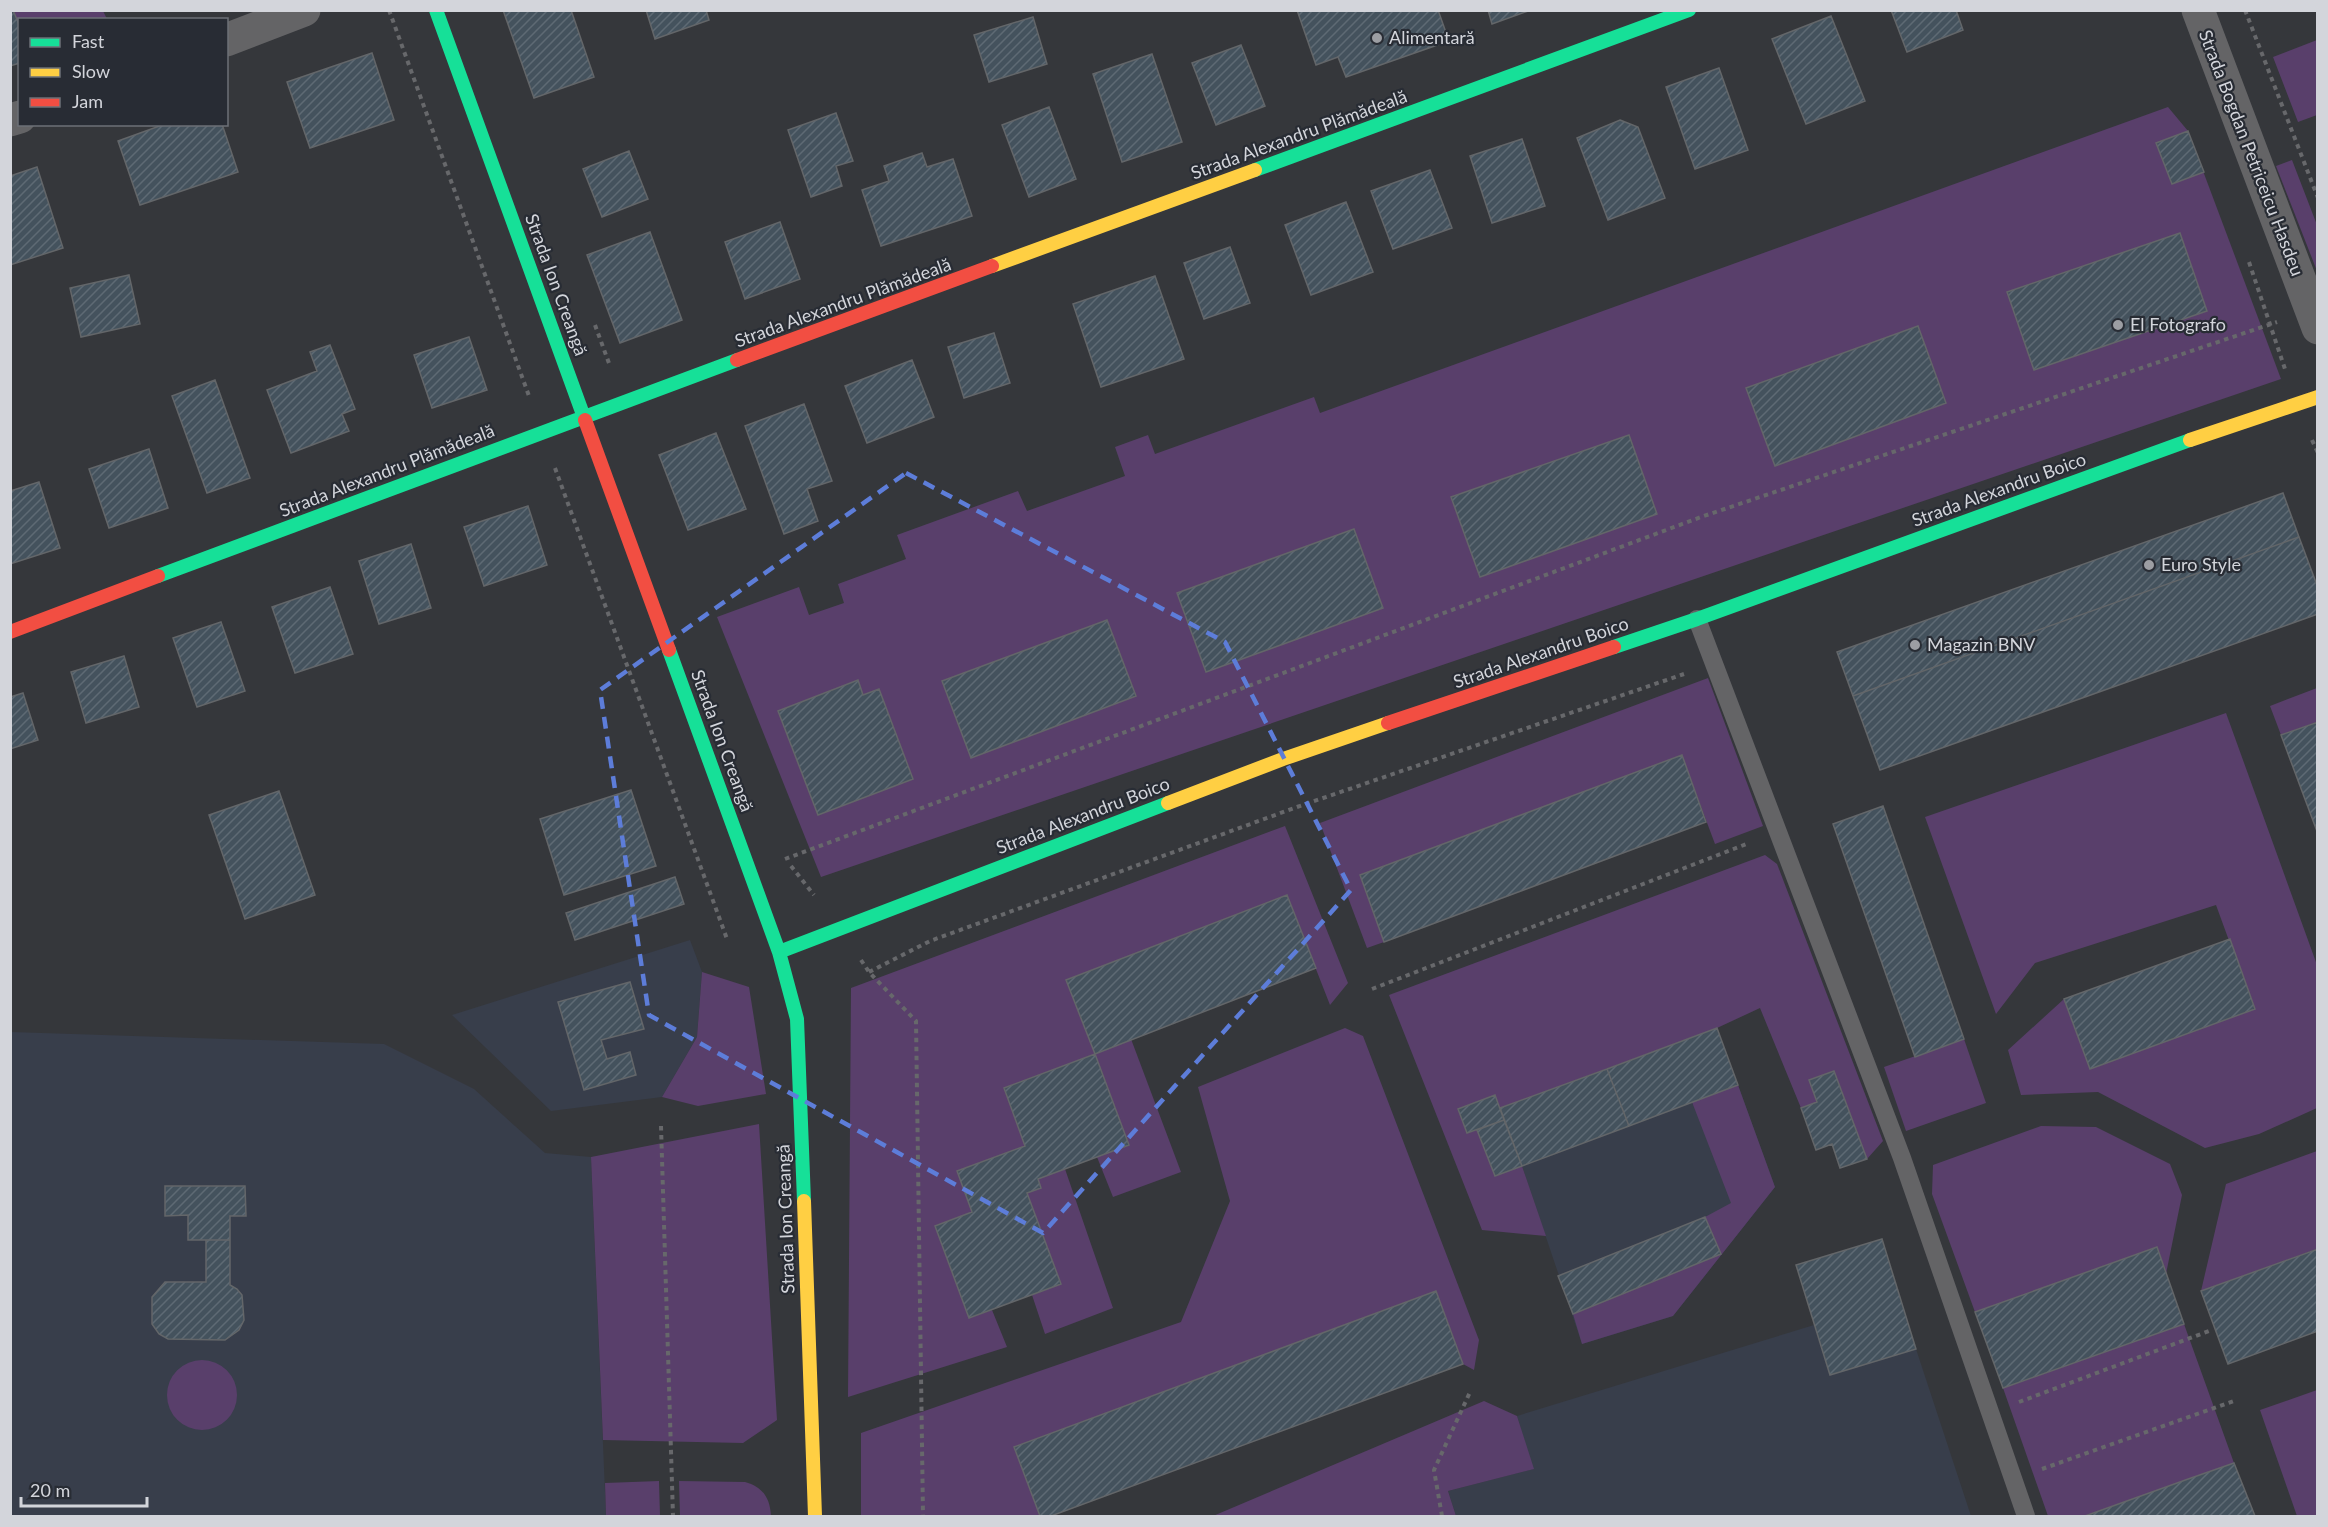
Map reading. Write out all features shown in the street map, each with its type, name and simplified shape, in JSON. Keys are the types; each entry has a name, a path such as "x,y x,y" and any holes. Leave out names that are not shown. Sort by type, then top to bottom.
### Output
{"street":[{"path":"228,39 304,10"},
{"name":"Strada Ion Creangă","path":"436,10 780,952 797,1019 815,1516"},
{"name":"Strada Alexandru Plămădeală","path":"10,632 585,416 1689,10"},
{"name":"Strada Bogdan Petriceicu Hasdeu","path":"2198,10 2318,328"},
{"name":"Strada Alexandru Boico","path":"780,952 840,927 1284,759 1697,619 2155,452 2318,396"}],"lane":[{"path":"1697,619 1902,1158 2026,1516"}],"path":[{"path":"389,10 727,939"},
{"path":"2245,10 2318,198"},
{"path":"707,883 750,870 1182,711 1701,517 2268,325 2288,376"},
{"path":"869,972 930,941 1298,807 1713,664"},
{"path":"1372,989 1777,832"},
{"path":"916,1021 923,1516"},
{"path":"661,1126 673,1516"},
{"path":"1990,1412 2209,1331"},
{"path":"1442,1516 1434,1470 1471,1390"},
{"path":"2013,1479 2234,1401"}],"highlighted area":[{"path":"906,473 1225,642 1351,890 1043,1233 649,1015 600,690"}],"shaded area":[{"path":"13,11 103,11 106,18 18,18 18,24"},
{"path":"2317,40 2317,115 2298,122 2273,57"},
{"path":"2168,107 2188,131 2281,379 821,877 717,617 799,587 809,615 844,603 838,584 906,559 897,535 1018,491 1027,511 1125,476 1115,447 1148,435 1155,454 1314,397 1320,413"},
{"path":"2292,160 2317,225 2317,271 2276,166"},
{"path":"1708,678 1763,826 1715,844 1682,756 1360,875 1384,942 1367,948 1320,823"},
{"path":"2317,688 2317,722 2281,735 2270,706"},
{"path":"2226,713 2317,965 2317,1108 2259,1134 2205,1148 2098,1092 2021,1095 2008,1050 2064,999 2090,1069 2254,1009 2216,905 2035,963 1996,1014 1925,817"},
{"path":"1285,826 1348,983 1330,1005 1287,895 1066,980 1095,1053 1131,1039 1181,1172 1113,1197 1097,1157 1129,1145 1095,1054 1004,1088 1025,1146 972,1212 935,1226 969,1318 992,1310 1007,1347 848,1397 851,988"},
{"path":"1765,855 1777,864 1883,1141 1867,1159 1834,1071 1809,1080 1817,1102 1801,1108 1760,1008 1717,1028 1500,1108 1495,1095 1458,1109 1467,1133 1477,1130 1495,1176 1522,1166 1546,1236 1482,1230 1389,995"},
{"path":"690,940 702,972 697,1037 662,1097 551,1111 452,1015"},
{"path":"702,972 749,987 766,1094 698,1106 662,1097 697,1037"},
{"path":"1345,1028 1363,1036 1479,1340 1474,1370 1463,1364 1436,1291 1014,1447 1040,1516 861,1516 861,1433 1181,1322 1230,1201 1198,1087"},
{"path":"11,1032 384,1044 474,1089 545,1153 591,1157 606,1516 11,1516"},
{"path":"1964,1039 1986,1103 1906,1131 1884,1067"},
{"path":"1738,1085 1775,1187 1673,1316 1582,1344 1522,1166"},
{"path":"1738,1085 1775,1187 1673,1316 1582,1344 1573,1314 1721,1254 1705,1217 1731,1203 1692,1102"},
{"path":"759,1124 777,1420 743,1443 603,1440 591,1157"},
{"path":"2041,1126 2096,1127 2170,1164 2182,1195 2166,1274 2157,1247 1975,1312 1932,1194 1933,1165"},
{"path":"2317,1151 2317,1249 2201,1291 2226,1184"},
{"path":"1065,1169 1113,1308 1045,1334 1032,1295 1061,1284 1027,1193 1038,1179"},
{"path":"2184,1324 2234,1463 2085,1516 2048,1516 2003,1388"},
{"path":"1814,1325 1830,1375 1916,1349 1971,1516 1456,1516 1448,1491 1533,1469 1517,1416"},
{"path":"202,1360 215,1363 227,1370 234,1382 237,1395 234,1408 227,1420 215,1427 202,1430 189,1427 177,1420 170,1408 167,1395 170,1382 177,1370 189,1363"},
{"path":"2317,1390 2317,1516 2297,1516 2260,1410"},
{"path":"1484,1401 1517,1416 1534,1469 1448,1491 1456,1516 1213,1516"},
{"path":"659,1481 660,1516 606,1516 605,1483"},
{"path":"679,1481 751,1484 764,1494 771,1516 680,1516"}],"building":[{"path":"10,10 13,10 18,22 18,64 10,66"},
{"path":"503,10 571,10 594,77 534,98"},
{"path":"646,10 706,10 709,20 655,39"},
{"path":"1297,10 1438,10 1449,41 1346,77 1338,57 1316,65"},
{"path":"1488,10 1531,10 1492,24"},
{"path":"1891,10 1956,10 1963,30 1907,52"},
{"path":"1831,16 1865,101 1806,124 1772,39"},
{"path":"1033,17 1047,64 989,82 974,35"},
{"path":"1241,45 1265,106 1216,125 1192,63"},
{"path":"372,53 394,120 310,148 287,82"},
{"path":"1152,54 1182,142 1122,162 1093,74"},
{"path":"1719,68 1748,150 1695,169 1666,87"},
{"path":"1049,107 1076,179 1029,197 1002,125"},
{"path":"836,113 853,161 836,166 842,186 811,197 788,130"},
{"path":"1620,120 1638,127 1665,198 1608,220 1577,138"},
{"path":"159,126 223,126 238,172 140,205 118,141"},
{"path":"2188,131 2204,172 2172,184 2156,143"},
{"path":"1522,139 1545,206 1492,223 1470,156"},
{"path":"629,151 648,199 602,217 583,169"},
{"path":"922,153 927,167 953,159 972,216 881,246 862,190 889,181 884,166"},
{"path":"37,167 63,248 10,265 10,176"},
{"path":"1430,170 1452,228 1393,249 1371,191"},
{"path":"1346,202 1373,272 1311,295 1285,225"},
{"path":"780,222 800,279 745,299 725,242"},
{"path":"650,232 682,320 620,343 587,255"},
{"path":"2180,233 2207,311 2034,370 2007,292"},
{"path":"1230,247 1250,303 1204,319 1184,263"},
{"path":"129,275 140,324 81,337 70,288"},
{"path":"1155,276 1184,359 1101,387 1073,304"},
{"path":"1918,326 1946,403 1775,466 1746,388"},
{"path":"994,333 1010,383 964,398 948,347"},
{"path":"469,337 487,390 432,408 414,355"},
{"path":"330,345 355,409 342,414 349,431 291,453 267,390 317,371 310,352"},
{"path":"912,360 934,417 867,443 845,386"},
{"path":"215,380 250,478 207,493 172,396"},
{"path":"804,404 832,481 807,489 818,521 784,534 745,426"},
{"path":"716,433 746,509 688,530 659,455"},
{"path":"1629,435 1657,514 1480,577 1451,497"},
{"path":"149,449 168,508 109,528 89,469"},
{"path":"39,482 60,548 10,564 10,491"},
{"path":"2283,493 2299,537 1853,696 1837,652"},
{"path":"528,506 547,565 484,586 464,527"},
{"path":"1354,529 1383,608 1206,672 1177,593"},
{"path":"2299,537 2318,588 2318,614 1880,770 1853,696"},
{"path":"411,544 431,608 379,624 359,561"},
{"path":"330,587 353,654 295,673 272,607"},
{"path":"1107,620 1136,696 971,758 942,681"},
{"path":"221,622 245,691 197,707 173,638"},
{"path":"124,656 139,707 86,723 71,672"},
{"path":"858,680 863,695 879,689 913,779 818,815 778,711"},
{"path":"23,693 38,740 10,749 10,697"},
{"path":"2318,722 2318,834 2281,735"},
{"path":"1682,755 1706,822 1384,942 1360,875"},
{"path":"631,790 656,866 564,895 540,819"},
{"path":"279,791 315,895 245,919 209,815"},
{"path":"1883,806 1964,1039 1915,1057 1833,824"},
{"path":"675,877 684,904 575,940 566,913"},
{"path":"1287,895 1316,968 1095,1054 1066,980"},
{"path":"2230,939 2255,1009 2090,1069 2064,999"},
{"path":"630,982 644,1029 601,1040 607,1059 630,1052 636,1075 584,1090 558,1002"},
{"path":"1717,1028 1738,1085 1629,1126 1607,1069"},
{"path":"1095,1054 1129,1145 1038,1179 1041,1188 1027,1193 1061,1284 969,1318 935,1226 972,1212 957,1171 1025,1146 1004,1088"},
{"path":"1607,1069 1629,1126 1522,1166 1500,1108"},
{"path":"1834,1071 1867,1159 1840,1168 1832,1144 1816,1150 1801,1108 1817,1102 1809,1080"},
{"path":"1495,1095 1504,1120 1467,1133 1458,1109"},
{"path":"1504,1120 1522,1166 1495,1176 1477,1130"},
{"path":"165,1186 245,1186 246,1216 230,1216 230,1240 188,1240 188,1215 165,1216"},
{"path":"1705,1217 1721,1254 1573,1314 1558,1276"},
{"path":"1882,1239 1916,1349 1830,1375 1796,1265"},
{"path":"206,1240 230,1240 230,1285 242,1295 244,1320 239,1330 225,1340 168,1339 159,1334 152,1324 152,1297 165,1282 206,1282"},
{"path":"2157,1247 2184,1324 2003,1388 1975,1312"},
{"path":"2318,1249 2318,1331 2228,1364 2201,1291"},
{"path":"1436,1291 1463,1364 1051,1516 1040,1516 1014,1447"},
{"path":"2234,1463 2255,1516 2085,1516 2191,1478"}],"traffic: fast":[{"path":"436,10 585,420"},
{"path":"1255,170 1689,10"},
{"path":"158,576 737,360"},
{"path":"1614,647 2190,440"},
{"path":"669,650 779,952 797,1019 804,1201"},
{"path":"779,952 1168,803"}],"traffic: slow":[{"path":"992,266 1255,170"},
{"path":"2190,440 2318,397"},
{"path":"1168,803 1283,759 1388,723"},
{"path":"804,1201 815,1516"}],"traffic: jam":[{"path":"737,360 992,266"},
{"path":"585,420 669,650"},
{"path":"10,632 158,576"},
{"path":"1388,723 1614,647"}],"place":[{"name":"Alimentară","path":"1377,38"},
{"name":"El Fotografo","path":"2118,325"},
{"name":"Euro Style","path":"2149,565"},
{"name":"Magazin BNV","path":"1915,645"}]}
